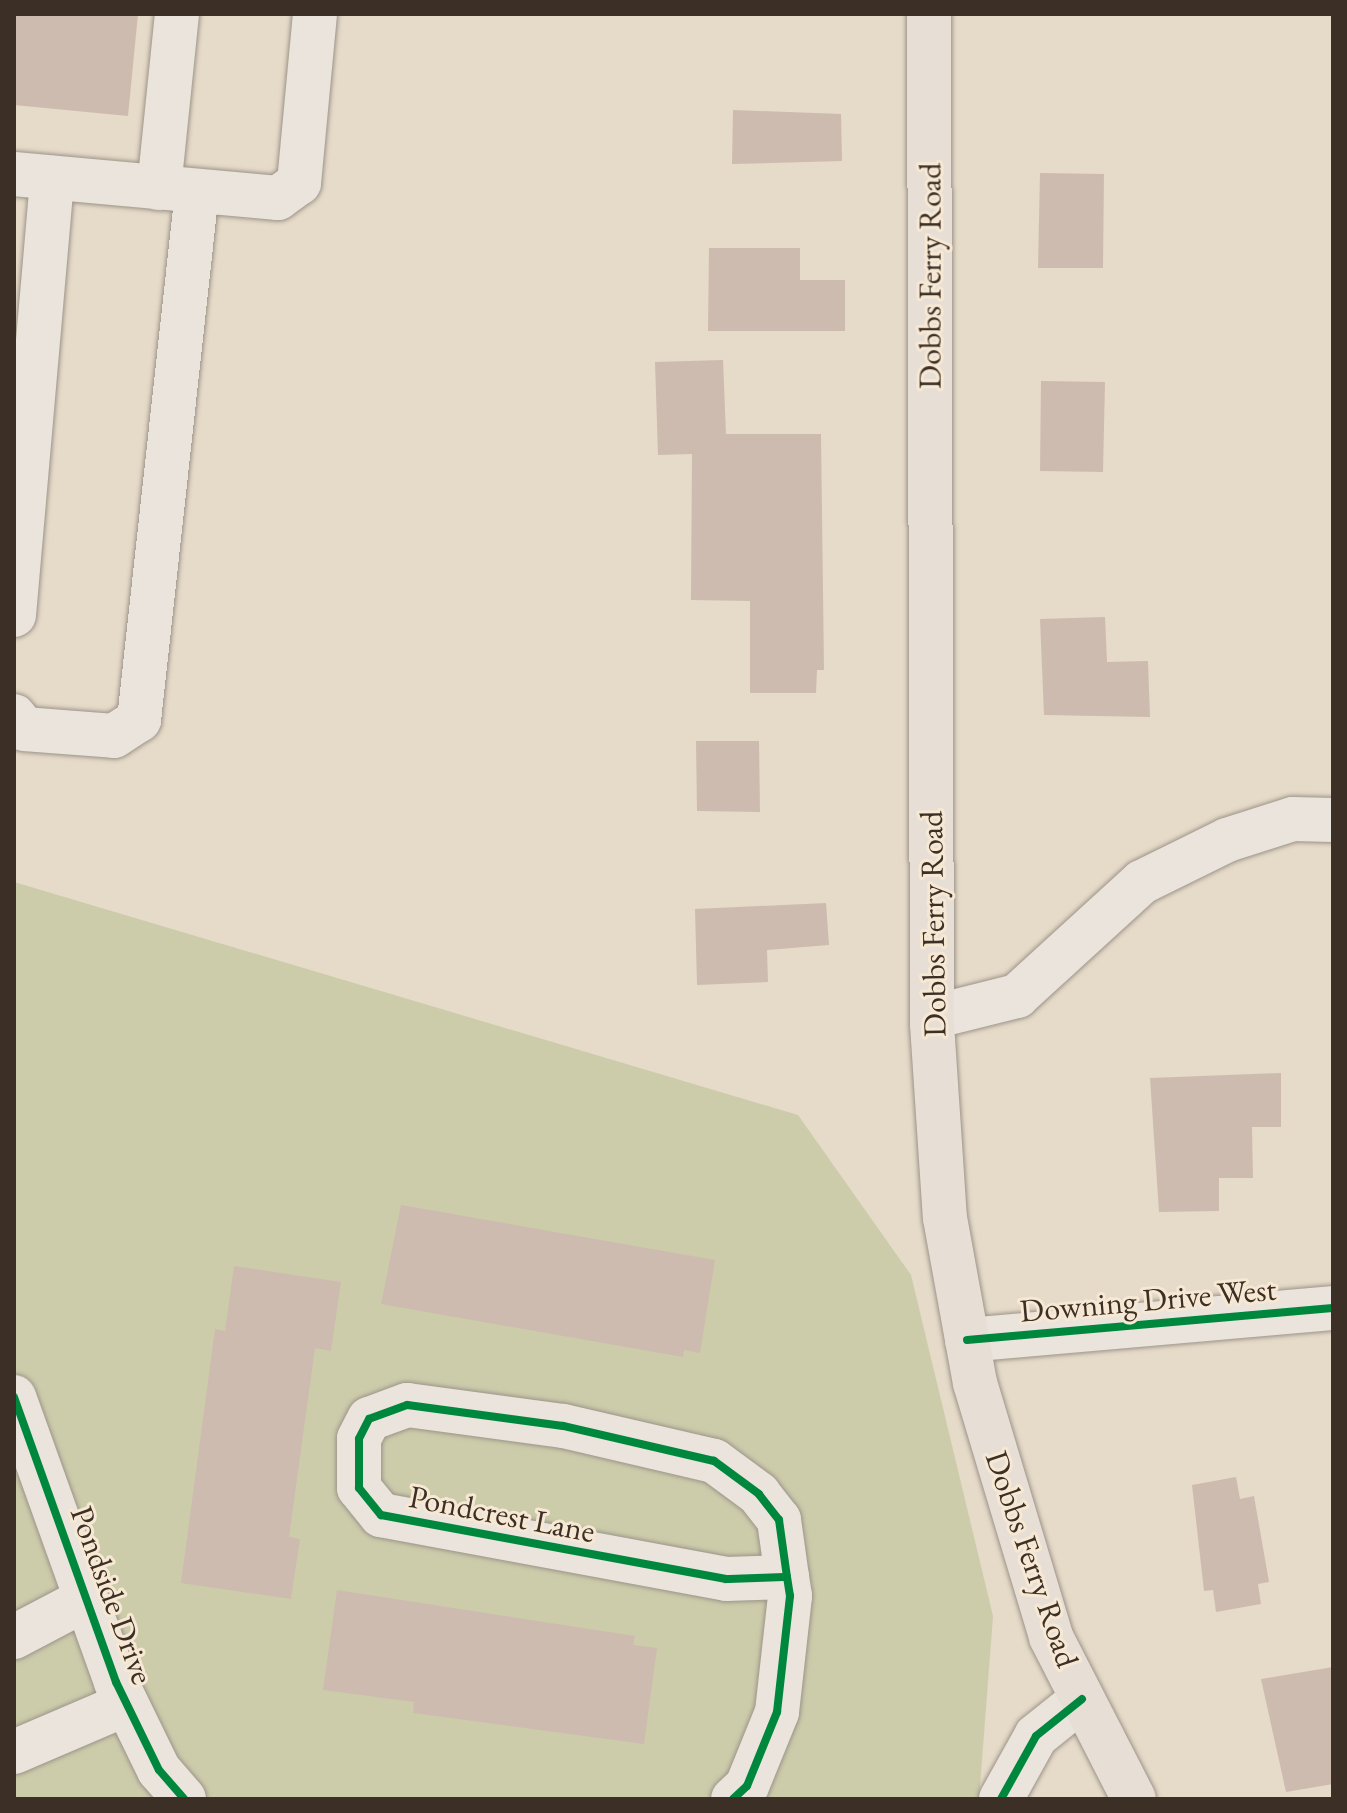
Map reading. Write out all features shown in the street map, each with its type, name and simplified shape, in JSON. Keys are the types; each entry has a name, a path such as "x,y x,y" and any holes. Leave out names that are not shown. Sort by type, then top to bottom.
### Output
{"main road":[{"name":"Dobbs Ferry Road","path":"929,14 933,1017 945,1218 967,1340 1051,1637 1134,1799"}],"street":[{"path":"14,716 24,729 114,736 139,720 178,189 177,14"},
{"path":"14,615 33,176 278,198 299,183 315,14"},
{"path":"933,1017 1017,996 1142,882 1227,840 1293,819 1333,820"},
{"name":"Downing Drive West","path":"967,1340 1333,1308"},
{"name":"Pondside Drive","path":"14,1397 126,1704 159,1770 184,1799"},
{"name":"Pondcrest Lane","path":"733,1799 747,1786 777,1712 787,1577 779,1520 759,1494 714,1461 563,1426 407,1405 369,1419 359,1439 359,1488 381,1515 726,1579 787,1577"},
{"path":"14,1637 86,1599"},
{"path":"1001,1799 1036,1736 1082,1699"},
{"path":"14,1752 126,1704"}],"green space":[{"path":"14,882 798,1115 911,1275 993,1616 979,1799 14,1799"}],"building":[{"path":"14,14 138,14 128,116 14,105"},
{"path":"733,110 841,114 842,161 732,164"},
{"path":"1040,173 1104,174 1103,268 1038,268"},
{"path":"709,248 800,248 800,280 845,280 845,331 708,331"},
{"path":"723,360 726,434 821,434 824,670 817,670 816,693 750,693 750,601 691,600 692,454 658,455 655,362"},
{"path":"1041,381 1105,382 1103,472 1040,471"},
{"path":"1105,617 1107,662 1148,661 1150,717 1044,715 1040,619"},
{"path":"696,741 759,741 760,812 697,811"},
{"path":"826,903 829,945 767,950 768,982 697,985 695,909"},
{"path":"1281,1073 1281,1127 1252,1127 1253,1178 1219,1178 1219,1211 1159,1212 1150,1078"},
{"path":"401,1205 715,1260 700,1353 684,1350 683,1357 381,1304"},
{"path":"234,1266 341,1282 331,1351 315,1348 289,1537 300,1539 291,1599 181,1583 215,1329 225,1331"},
{"path":"1236,1477 1240,1499 1254,1496 1269,1582 1258,1584 1261,1604 1216,1612 1213,1590 1204,1591 1192,1485"},
{"path":"337,1590 635,1636 633,1645 657,1648 644,1744 413,1713 414,1702 323,1690"},
{"path":"1333,1667 1333,1784 1286,1792 1261,1679"}],"cycle path":[{"path":"967,1340 1333,1308"},
{"path":"14,1397 116,1682 159,1770 184,1799"},
{"path":"733,1799 747,1786 777,1712 790,1596 779,1520 759,1494 714,1461 563,1426 407,1405 369,1419 359,1439 359,1488 381,1515 726,1579 787,1577"},
{"path":"1001,1799 1036,1736 1082,1699"}]}
